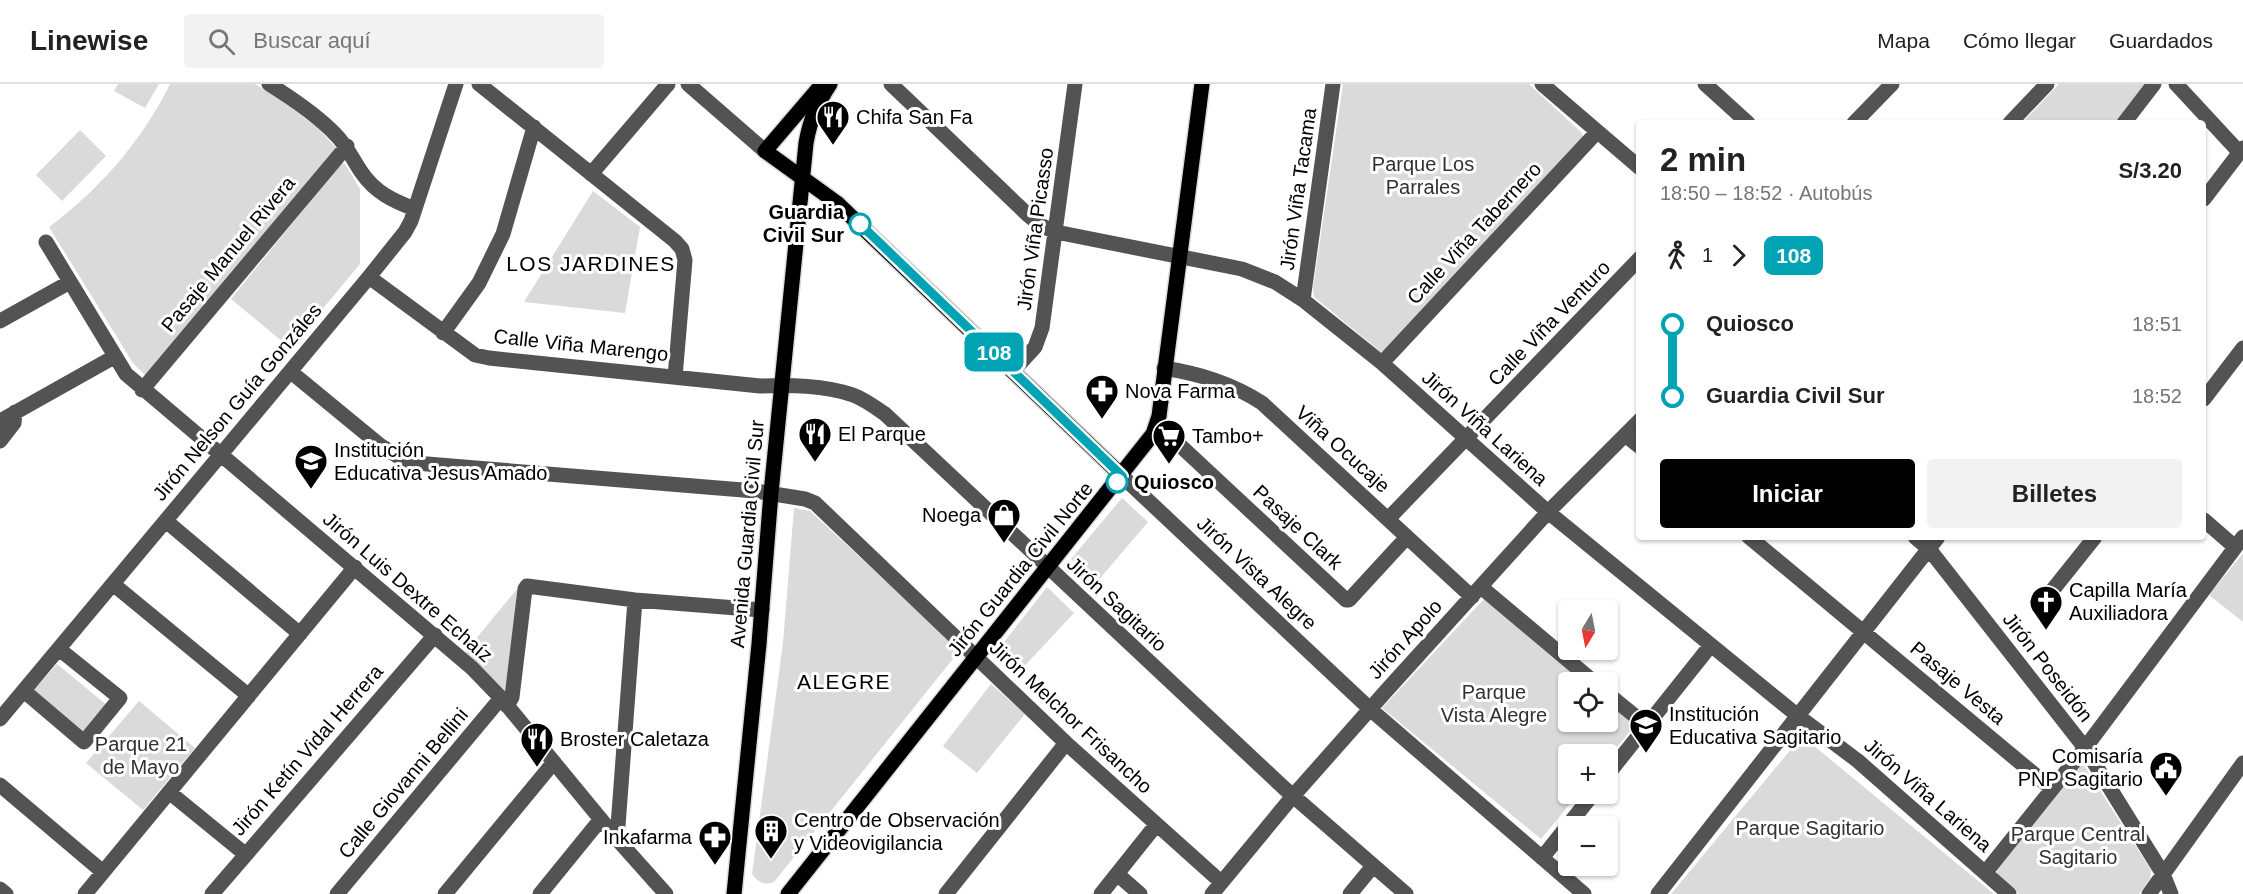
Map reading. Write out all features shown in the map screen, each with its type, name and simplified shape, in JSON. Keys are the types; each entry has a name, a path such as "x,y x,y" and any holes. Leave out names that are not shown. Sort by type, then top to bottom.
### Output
{"main road":[{"path":"803,177 765,151 822,84"},
{"name":"Avenida Guardia Civil Sur","path":"734,894 781,385 803,177 810,122 817,103 830,84"},
{"name":"Jirón Guardia Civil Norte","path":"788,894 1122,476 1153,434 1157,424 1202,84"},
{"name":"Jirón Vista Alegre","path":"803,177 837,203 1014,370 1122,476"}],"street":[{"path":"269,84 323,122 347,146 363,175 381,194 415,209"},
{"name":"Jirón Nelson Guía Gonzáles","path":"0,719 291,372 405,232 415,209 456,84"},
{"name":"Calle Viña Marengo","path":"369,277 475,354 489,358 675,377 686,260 682,249 479,84"},
{"path":"591,174 668,84"},
{"path":"688,84 765,151"},
{"name":"Jirón Viña Lariena","path":"891,84 1042,226 1056,232 1242,269 1275,282 1303,300 1382,363 1548,512 1798,716 1858,761 2009,894"},
{"name":"Jirón Viña Tacama","path":"1303,300 1333,84"},
{"path":"1542,84 1636,165"},
{"path":"1705,84 1745,120"},
{"path":"2013,120 2047,84"},
{"path":"2126,120 2154,84"},
{"path":"2176,84 2241,151 2206,196"},
{"name":"Jirón Viña Picasso","path":"1014,370 1040,338 1056,232 1071,85"},
{"path":"1856,120 1881,87"},
{"path":"444,333 479,283 503,234 534,127"},
{"name":"Calle Viña Tabernero","path":"1382,363 1597,132"},
{"name":"Pasaje Manuel Rivera","path":"142,390 347,146"},
{"name":"Jirón Luis Dextre Echaíz","path":"45,242 126,374 142,390 356,567 472,668 504,702 658,891"},
{"name":"Calle Viña Venturo","path":"1388,519 1636,262"},
{"path":"0,321 70,282"},
{"path":"2206,396 2243,348"},
{"path":"0,421 114,357"},
{"name":"Viña Ocucaje","path":"1164,368 1215,379 1247,393 1262,403 1407,537 1581,672"},
{"name":"Jirón Melchor Frisancho","path":"291,372 381,446 414,463 771,493 805,499 819,506 1066,743 1156,825 1216,888"},
{"name":"Jirón Sagitario","path":"675,377 760,386 781,385 833,390 853,395 885,414 1293,796 1406,894"},
{"path":"0,441 14,423 15,412"},
{"name":"Pasaje Clark","path":"1157,424 1346,600 1349,600 1407,537"},
{"name":"Jirón Apolo","path":"1216,888 1293,796 1548,512 1636,424"},
{"path":"1625,435 1636,444"},
{"name":"Jirón Vista Alegre","path":"1122,476 1370,709 1584,894"},
{"path":"166,520 300,634"},
{"path":"1985,873 2085,748 2239,542 2206,521"},
{"name":"Pasaje Vesta","path":"1753,540 2052,789"},
{"path":"2051,592 2093,540"},
{"path":"1658,894 1933,543"},
{"name":"Jirón Poseidón","path":"1933,543 2085,748 2163,874 2172,894"},
{"path":"85,894 356,567"},
{"path":"113,584 249,696"},
{"path":"504,702 512,698 525,589 529,586 636,600 762,610"},
{"path":"616,839 636,600"},
{"name":"Jirón Ketín Vidal Herrera","path":"212,894 435,635"},
{"path":"1618,761 1711,645"},
{"path":"24,691 84,742 120,698 59,649"},
{"name":"Calle Giovanni Bellini","path":"337,894 504,702"},
{"path":"1618,702 1647,725"},
{"path":"946,894 1066,743"},
{"path":"445,894 554,762"},
{"path":"2149,894 2243,763"},
{"path":"0,785 103,872"},
{"path":"169,792 245,854"},
{"path":"1542,858 1585,804"},
{"path":"540,894 601,819"},
{"path":"1101,894 1156,825"},
{"path":"1350,894 1373,866"},
{"path":"1117,874 1140,894"},
{"path":"0,888 6,894"}],"green space":[{"path":"118,84 159,84 145,108 114,91"},
{"path":"170,84 255,84 318,128 339,151 147,377 133,363 49,227 85,197 118,163 146,125"},
{"name":"Parque Los Parrales","path":"1343,84 1529,84 1581,132 1584,139 1386,350 1381,352 1314,297 1313,288"},
{"path":"2059,84 2156,84 2126,120 2025,120"},
{"path":"80,130 106,156 62,201 36,175"},
{"path":"341,163 345,164 360,189 360,264 290,348 231,299"},
{"path":"593,191 640,227 625,313 524,302"},
{"path":"1122,498 1148,522 1096,583 1071,559"},
{"path":"794,508 810,511 960,650 774,882 767,884 759,881 752,874 783,643"},
{"path":"2243,553 2243,622 2209,595"},
{"path":"1047,587 1074,613 1018,673 997,651"},
{"path":"517,589 510,698 465,652"},
{"name":"Parque Vista Alegre","path":"1484,599 1575,672 1558,672 1558,732 1618,732 1618,708 1637,723 1618,746 1618,744 1558,744 1558,804 1570,804 1541,839 1382,708"},
{"path":"57,664 108,706 85,733 34,690"},
{"path":"991,684 1025,714 977,773 943,746"},
{"name":"Parque 21 de Mayo","path":"139,701 195,748 143,810 86,763"},
{"name":"Parque Sagitario","path":"1802,736 1994,894 1671,894"},
{"name":"Parque Central Sagitario","path":"2081,765 2085,767 2151,870 2150,879 2139,894 2019,894 1997,874 1997,869"}],"bus line":[{"name":"108","path":"860,224 1122,476 1117,482"}],"place":[{"name":"Chifa San Fa","path":"833,146"},
{"name":"Guardia Civil Sur","path":"860,224"},
{"name":"Nova Farma","path":"1102,420"},
{"name":"El Parque","path":"815,463"},
{"name":"Tambo+","path":"1169,465"},
{"name":"Quiosco","path":"1117,482"},
{"name":"Institución Educativa Jesus Amado","path":"311,490"},
{"name":"Noega","path":"1004,544"},
{"name":"Capilla María Auxiliadora","path":"2046,631"},
{"name":"Institución Educativa Sagitario","path":"1646,754"},
{"name":"Broster Caletaza","path":"537,768"},
{"name":"Comisaría PNP Sagitario","path":"2166,797"},
{"name":"Centro de Observación y Videovigilancia","path":"771,860"},
{"name":"Inkafarma","path":"715,866"}],"district":[{"name":"LOS JARDINES","path":"591,263"},
{"name":"ALEGRE","path":"844,681"}]}
